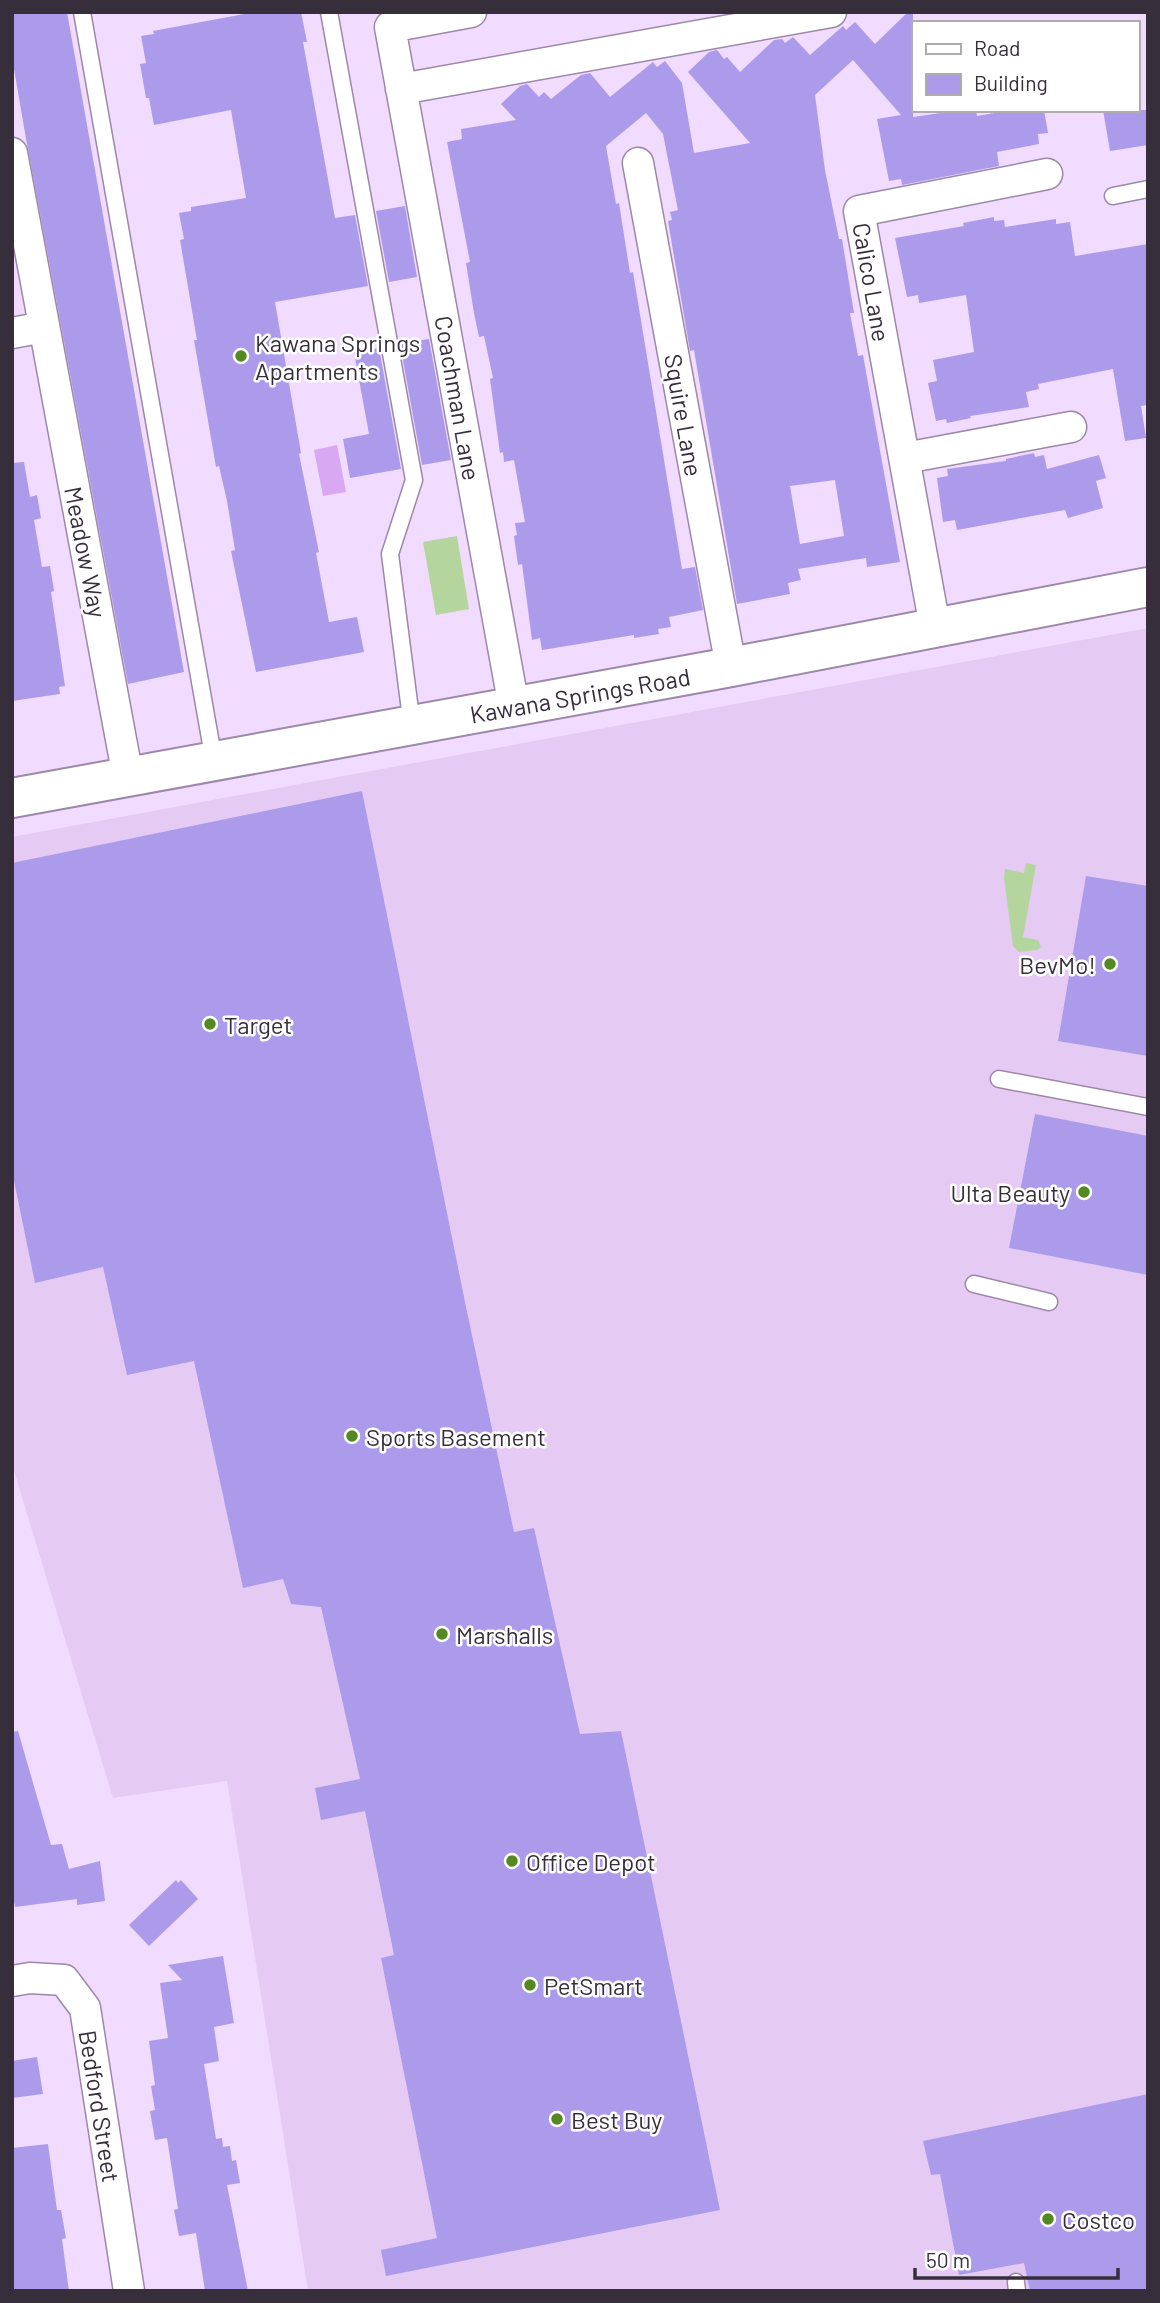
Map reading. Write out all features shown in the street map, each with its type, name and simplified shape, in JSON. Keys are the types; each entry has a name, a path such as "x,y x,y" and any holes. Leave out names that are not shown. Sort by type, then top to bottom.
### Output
{"street":[{"name":"Coachman Lane","path":"471,12 390,27 514,707"},
{"path":"401,89 831,12"},
{"name":"Meadow Way","path":"12,153 128,776"},
{"name":"Squire Lane","path":"638,163 731,667"},
{"name":"Calico Lane","path":"935,627 859,211 1047,174"},
{"path":"12,333 44,327"},
{"path":"905,458 1071,427"},
{"name":"Kawana Springs Road","path":"23,793 412,726 1148,587"},
{"name":"Bedford Street","path":"12,1981 30,1978 64,1980 85,2008 129,2291"}],"lane":[{"path":"82,12 214,761"},
{"path":"329,12 414,480 390,554 412,726"},
{"path":"1113,196 1148,189"},
{"path":"999,1079 1148,1107"},
{"path":"974,1284 1049,1302"}],"shaded area":[{"path":"337,445 346,492 323,496 314,450"},
{"path":"1148,628 1148,2291 308,2291 227,1781 113,1798 12,1464 12,837"}],"green space":[{"path":"457,536 469,609 436,615 423,542"},
{"path":"1026,863 1036,865 1023,937 1038,940 1041,947 1019,952 1013,946 1004,878 1005,869 1024,873"}],"building":[{"path":"12,12 67,12 184,672 128,684 25,133 12,57"},
{"name":"Kawana Springs Apartments","path":"255,12 301,12 307,42 303,42 335,218 355,215 368,286 275,302 329,622 357,617 364,652 256,672 231,551 235,550 227,501 219,466 216,467 180,240 184,239 179,213 191,211 191,207 246,198 231,110 154,125 140,64 146,63 141,36 154,34 153,31"},
{"path":"908,12 913,12 913,117 947,112 976,112 977,116 1000,112 1044,112 1048,133 1038,134 1039,144 997,152 999,166 902,185 901,179 889,181 877,119 901,115 853,60 815,95 825,170 839,239 842,239 854,313 850,313 858,356 863,355 900,562 867,567 866,558 798,569 801,580 788,583 790,594 737,604 694,350 690,351 668,221 672,220 670,212 678,210 663,134 646,113 606,146 616,204 619,203 630,273 633,272 682,569 695,567 703,610 669,617 671,627 658,629 659,634 634,638 634,635 542,650 540,638 532,640 522,564 518,565 514,536 517,535 515,523 525,522 514,460 504,462 503,452 500,453 490,379 493,378 484,336 479,337 474,313 466,263 470,262 447,142 462,139 461,129 516,120 501,104 520,86 527,84 539,97 544,92 551,99 581,75 590,73 610,97 653,62 657,67 665,61 682,83 694,153 750,143 688,72 709,52 717,50 740,72 774,40 782,39 785,43 793,37 810,55 843,26 846,30 855,22 875,44","holes":["835,480 844,536 800,544 790,486"]},
{"path":"1148,110 1148,145 1110,151 1103,112"},
{"path":"405,206 417,277 389,282 376,211"},
{"path":"994,217 994,221 1004,220 1005,227 1056,219 1056,224 1070,222 1075,256 1148,244 1148,405 1141,406 1146,438 1125,441 1113,369 1038,384 1039,389 1026,392 1029,407 970,416 971,418 947,423 946,419 936,421 928,383 937,381 933,360 974,352 966,295 919,303 918,295 907,297 895,238 964,226 963,223"},
{"path":"429,339 451,460 422,465 400,344"},
{"path":"379,348 401,469 350,478 343,439 369,434 354,352"},
{"path":"1034,453 1035,457 1044,455 1047,469 1099,455 1106,478 1096,481 1103,508 1068,518 1065,510 957,530 955,520 943,522 937,478 948,476 947,469 1006,461"},
{"path":"24,462 30,497 37,495 41,518 34,520 42,567 50,566 54,591 51,592 65,686 59,687 60,694 12,701 12,463"},
{"path":"362,791 514,1532 534,1528 580,1734 621,1731 720,2210 386,2276 381,2250 437,2238 381,1958 394,1955 365,1811 321,1820 315,1788 360,1779 321,1607 291,1604 283,1579 243,1588 194,1361 127,1375 103,1267 35,1283 12,1171 12,863"},
{"name":"BevMo!","path":"1086,876 1148,886 1148,1056 1058,1041"},
{"name":"Ulta Beauty","path":"1035,1114 1148,1136 1148,1275 1009,1248"},
{"path":"18,1731 51,1845 62,1844 69,1869 100,1861 105,1901 77,1905 77,1899 15,1907 12,1890 12,1732"},
{"path":"176,1880 178,1883 181,1880 198,1899 149,1946 129,1925"},
{"path":"223,1956 234,2023 214,2027 219,2061 204,2064 216,2139 222,2138 223,2147 230,2146 232,2161 236,2160 240,2183 227,2185 248,2291 205,2291 196,2233 179,2236 174,2210 178,2209 167,2138 155,2140 150,2111 155,2110 151,2086 155,2085 149,2041 168,2038 160,1983 182,1980 168,1965"},
{"path":"37,2057 43,2094 12,2098 12,2061"},
{"name":"Costco","path":"1148,2094 1148,2291 1030,2291 1024,2263 959,2275 940,2174 931,2175 923,2141"},
{"path":"48,2144 57,2210 61,2210 66,2238 62,2239 69,2291 12,2291 12,2148"}],"place":[{"name":"Kawana Springs Apartments","path":"241,356"},
{"name":"BevMo!","path":"1110,964"},
{"name":"Target","path":"210,1024"},
{"name":"Ulta Beauty","path":"1084,1192"},
{"name":"Sports Basement","path":"352,1436"},
{"name":"Marshalls","path":"442,1634"},
{"name":"Office Depot","path":"512,1861"},
{"name":"PetSmart","path":"530,1985"},
{"name":"Best Buy","path":"557,2119"},
{"name":"Costco","path":"1048,2219"}]}
